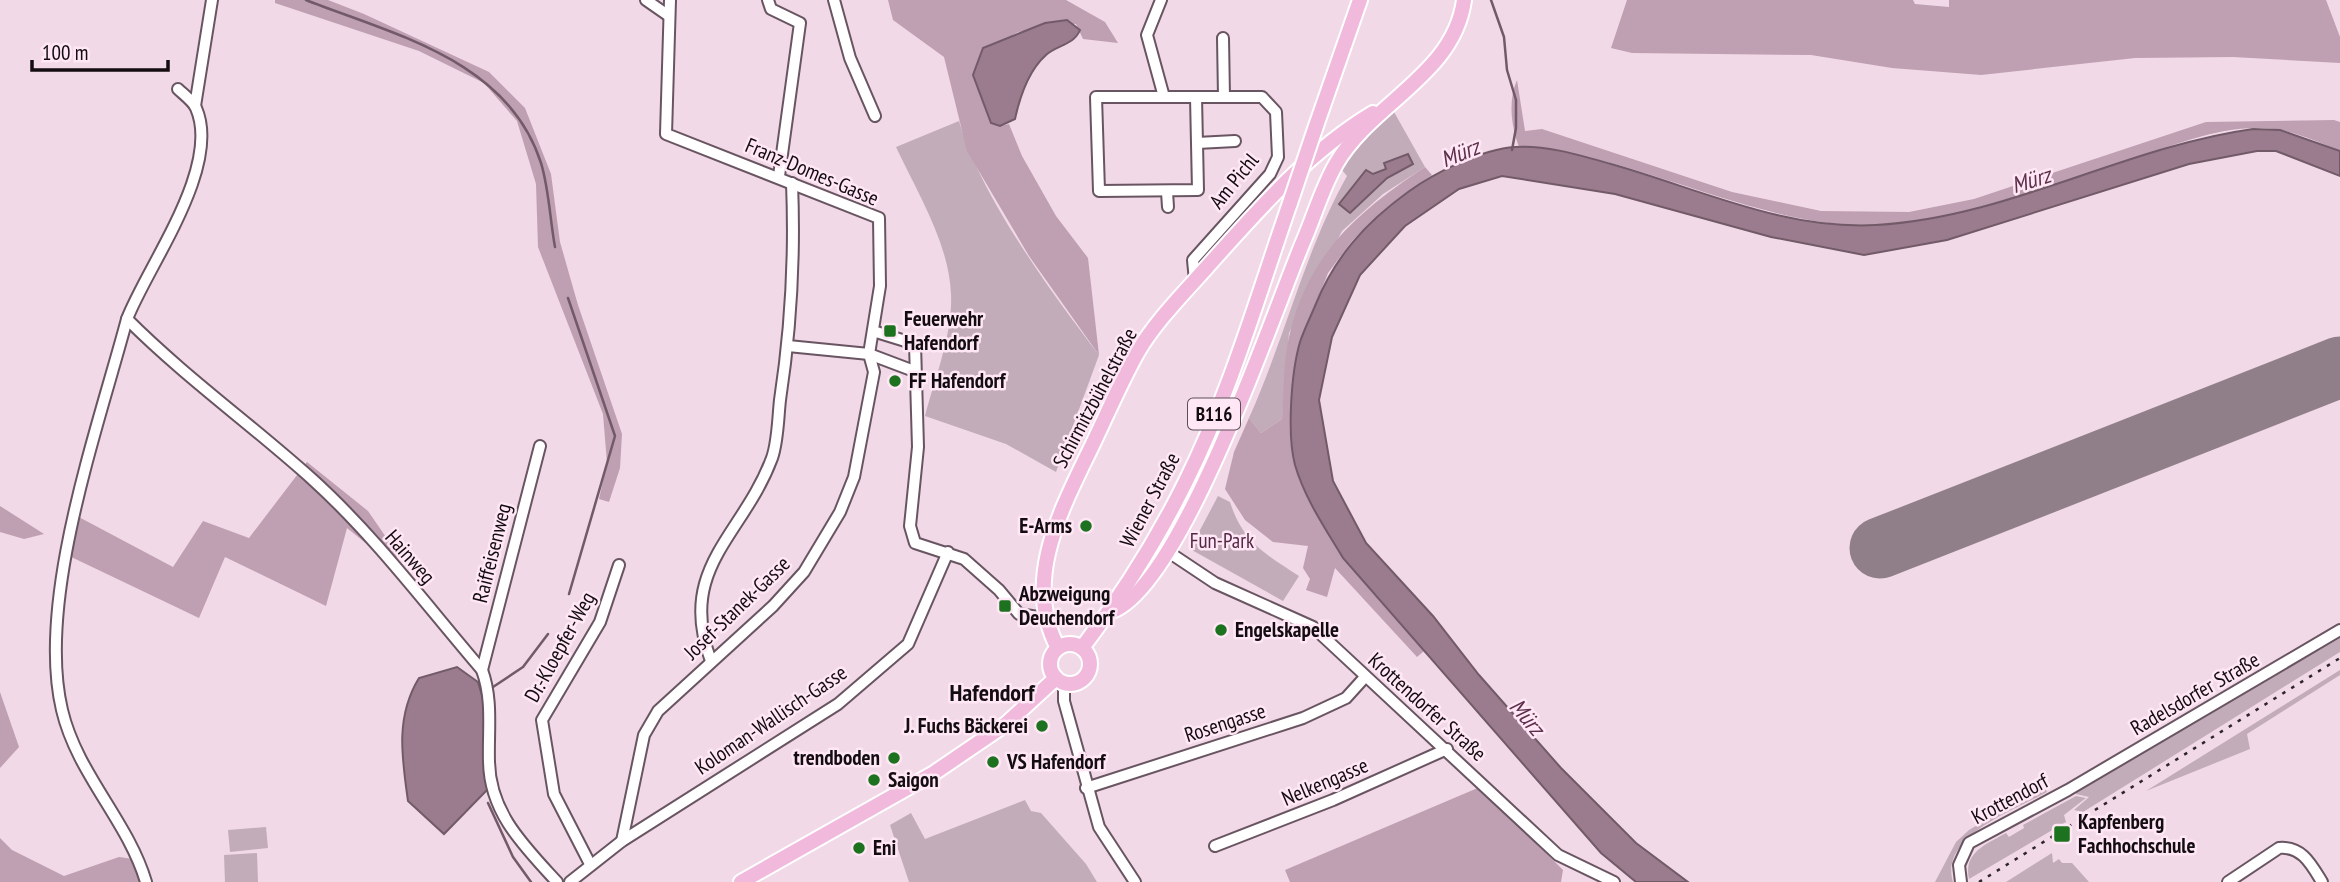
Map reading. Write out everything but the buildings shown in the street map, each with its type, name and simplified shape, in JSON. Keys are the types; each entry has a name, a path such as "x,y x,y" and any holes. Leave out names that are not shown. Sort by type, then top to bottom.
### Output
{"main road":[{"name":"Wiener Straße","path":"1082,648 1155,542 1188,479 1233,368 1360,0"},
{"path":"1109,612 1136,595 1170,553 1174,539 1209,476 1257,364 1287,281 1336,163 1390,103 1446,50 1461,18 1464,0"},
{"name":"Schirmitzbühelstraße","path":"1044,616 1043,582 1056,522 1138,352 1195,281 1269,198 1344,132 1390,103"},
{"path":"1317,155 1336,163"},
{"path":"1044,616 1058,648"},
{"path":"741,882 819,841 934,773 1060,681 1079,682 1089,672 1090,659 1082,648 1069,644 1058,648 1050,662 1060,681"}],"street":[{"path":"146,882 139,860 91,780 62,711 57,657 65,554 127,319 140,286 178,223 198,164 199,120 195,106 212,0"},
{"path":"646,0 669,16"},
{"path":"669,16 670,0"},
{"path":"768,0 771,9 800,23 779,176"},
{"path":"834,0 850,58 875,117"},
{"path":"1161,0 1147,35 1164,97"},
{"name":"Franz-Domes-Gasse","path":"669,16 666,134 779,176 879,218 880,286 869,354"},
{"path":"1223,38 1224,97"},
{"path":"177,89 195,106"},
{"name":"Am Pichl","path":"1195,281 1192,260 1269,174 1278,157 1276,112 1262,97 1196,97 1164,97 1096,97 1099,191 1167,192 1198,190 1196,97"},
{"name":"Am Pichl","path":"1197,144 1235,141"},
{"path":"711,661 701,635 700,600 709,568 772,457 790,326 794,237 793,183"},
{"path":"1167,192 1168,207"},
{"name":"Hainweg","path":"127,319 157,349 313,480 353,520 482,670 489,692 491,786 512,832 557,882"},
{"path":"873,331 915,344 918,436 911,536 921,547 948,552 964,559 986,578 1019,614 1044,616"},
{"path":"788,346 869,354 914,371"},
{"name":"Josef-Stanek-Gasse","path":"622,841 644,735 658,711 773,606 804,572 840,512 855,477 874,372 869,354"},
{"name":"Raiffeisenweg","path":"482,670 540,446"},
{"name":"Koloman-Wallisch-Gasse","path":"570,882 622,841 838,704 908,644 948,552"},
{"name":"Krottendorfer Straße","path":"1170,553 1215,583 1313,627 1558,855 1614,882"},
{"name":"Dr.-Kloepfer-Weg","path":"590,864 554,794 542,720 600,622 619,565"},
{"name":"Radelsdorfer Straße","path":"2068,790 2340,630"},
{"name":"Rosengasse","path":"1086,788 1303,718 1346,698 1365,677"},
{"path":"1060,681 1086,788 1101,831 1135,882"},
{"name":"Nelkengasse","path":"1216,846 1333,800 1447,749"},
{"name":"Krottendorf","path":"1961,882 1960,859 1969,844 2068,790"},
{"path":"2228,882 2279,848 2286,847 2299,851 2322,882"}],"green space":[{"path":"1389,103 1425,167 1383,194 1342,231 1289,333 1282,419 1261,433 1249,418 1319,235 1347,176 1336,163"},
{"path":"959,121 969,150 1000,212 1039,273 1099,355 1056,472 1006,444 925,416 949,324 949,275 938,237 896,147"},
{"name":"Fun-Park","path":"1218,496 1230,502 1242,528 1257,546 1299,576 1283,601 1190,549"},
{"path":"2340,638 2340,652 2083,812 2074,810 2089,797 2076,794 2077,791"},
{"path":"2340,670 2340,675 2247,734 2250,749 2146,791"},
{"path":"2038,783 2044,785 2047,792 2000,816 1968,838 1957,851 1952,866 1953,882 1935,882 1956,842 1969,830 2009,806 2005,796 2008,800"},
{"path":"2076,796 2086,798 2064,815 2066,822 1969,879 1968,870 1973,855 1984,845 2006,833 2009,837 2024,828 2023,825"},
{"path":"1025,800 1031,811 1041,813 1086,864 1097,882 909,882 890,825 911,813 925,839"},
{"path":"266,827 268,848 230,852 228,830"},
{"path":"257,853 258,882 225,882 224,855"},
{"path":"2052,853 2053,863 2059,859 2062,863 2072,863 2089,882 2006,882"}],"shaded area":[{"path":"275,0 328,0 364,14 489,72 525,108 551,174 560,242 578,305 622,434 620,468 609,502 599,499 607,463 603,414 538,247 536,184 517,121 484,83 419,51 275,3"},
{"path":"888,0 1066,0 1105,22 1118,43 1083,39 1076,24 1018,32 1006,39 1000,126 1009,124 1022,156 1056,216 1088,258 1099,355 1029,256 967,151 944,57 893,20"},
{"path":"1627,0 1913,0 1915,4 1949,7 1949,0 2326,0 2340,37 2340,63 2233,57 2135,58 1981,75 1892,68 1811,55 1632,53 1611,48"},
{"path":"1067,20 1080,30 1077,35 1046,55 1034,69 1022,93 1015,119 1000,126 991,123 973,75 983,48 1045,23"},
{"path":"1517,80 1525,131 1542,129 1732,192 1821,211 1909,212 1974,199 2206,122 2334,120 2340,122 2340,151 2280,130 2261,128 2223,131 1941,218 1868,226 1817,221 1767,211 1620,166 1570,154 1519,147 1512,113 1512,96"},
{"name":"Mürz","path":"2253,129 2280,130 2340,151 2340,176 2276,151 2257,151 2189,164 1947,240 1864,255 1771,237 1615,194 1502,176 1459,189 1405,226 1360,275 1332,337 1319,400 1333,481 1366,543 1433,616 1479,675 1561,768 1636,843 1688,882 1636,882 1601,853 1343,558 1299,478 1291,437 1294,370 1302,338 1331,272 1352,243 1392,204 1431,177 1473,157 1515,147 1551,149 1611,164 1774,214 1841,225 1876,225 1925,220 1972,210 2158,151"},
{"path":"1408,154 1413,164 1387,178 1350,213 1339,204 1366,170 1373,174 1386,169 1384,163"},
{"path":"1425,167 1432,175 1391,204 1352,241 1328,273 1300,344 1343,558 1424,651 1417,657 1335,568 1327,597 1306,590 1310,579 1303,568 1308,546 1273,542 1245,520 1225,489 1234,452 1249,418 1261,433 1282,419 1285,364 1290,333 1310,279 1340,236 1359,217"},
{"path":"307,462 368,511 399,556 389,562 347,528 326,606 225,557 199,618 65,554 75,515 173,567 203,521 249,538"},
{"path":"0,506 44,534 24,539 0,532"},
{"path":"457,667 478,682 484,702 485,777 489,788 444,834 408,801 403,723 411,693 419,678"},
{"path":"0,692 19,747 0,768"},
{"path":"1480,787 1563,870 1561,882 1290,882 1285,870"},
{"path":"0,838 12,850 64,876 119,857 140,860 146,882 0,882"}],"waterway":[{"path":"306,0 411,40 444,56 476,75 503,99 525,128 541,163 555,247"},
{"path":"1491,0 1504,37 1507,70 1516,100 1516,128 1512,150"},
{"path":"568,298 615,436 569,594"},
{"path":"490,689 523,667 548,634"},
{"path":"488,803 513,857 531,882"}],"runway":[{"path":"1880,548 2340,367"}],"railway":[{"path":"1979,882 2340,658"}],"place":[{"name":"Feuerwehr Hafendorf","path":"890,331"},
{"name":"FF Hafendorf","path":"895,381"},
{"name":"E-Arms","path":"1086,526"},
{"name":"Abzweigung Deuchendorf","path":"1005,606"},
{"name":"Engelskapelle","path":"1221,630"},
{"name":"J. Fuchs Bäckerei","path":"1042,726"},
{"name":"trendboden","path":"894,758"},
{"name":"VS Hafendorf","path":"993,762"},
{"name":"Saigon","path":"874,780"},
{"name":"Kapfenberg Fachhochschule","path":"2062,834"},
{"name":"Eni","path":"859,848"}],"district":[{"name":"Hafendorf","path":"992,693"}]}
